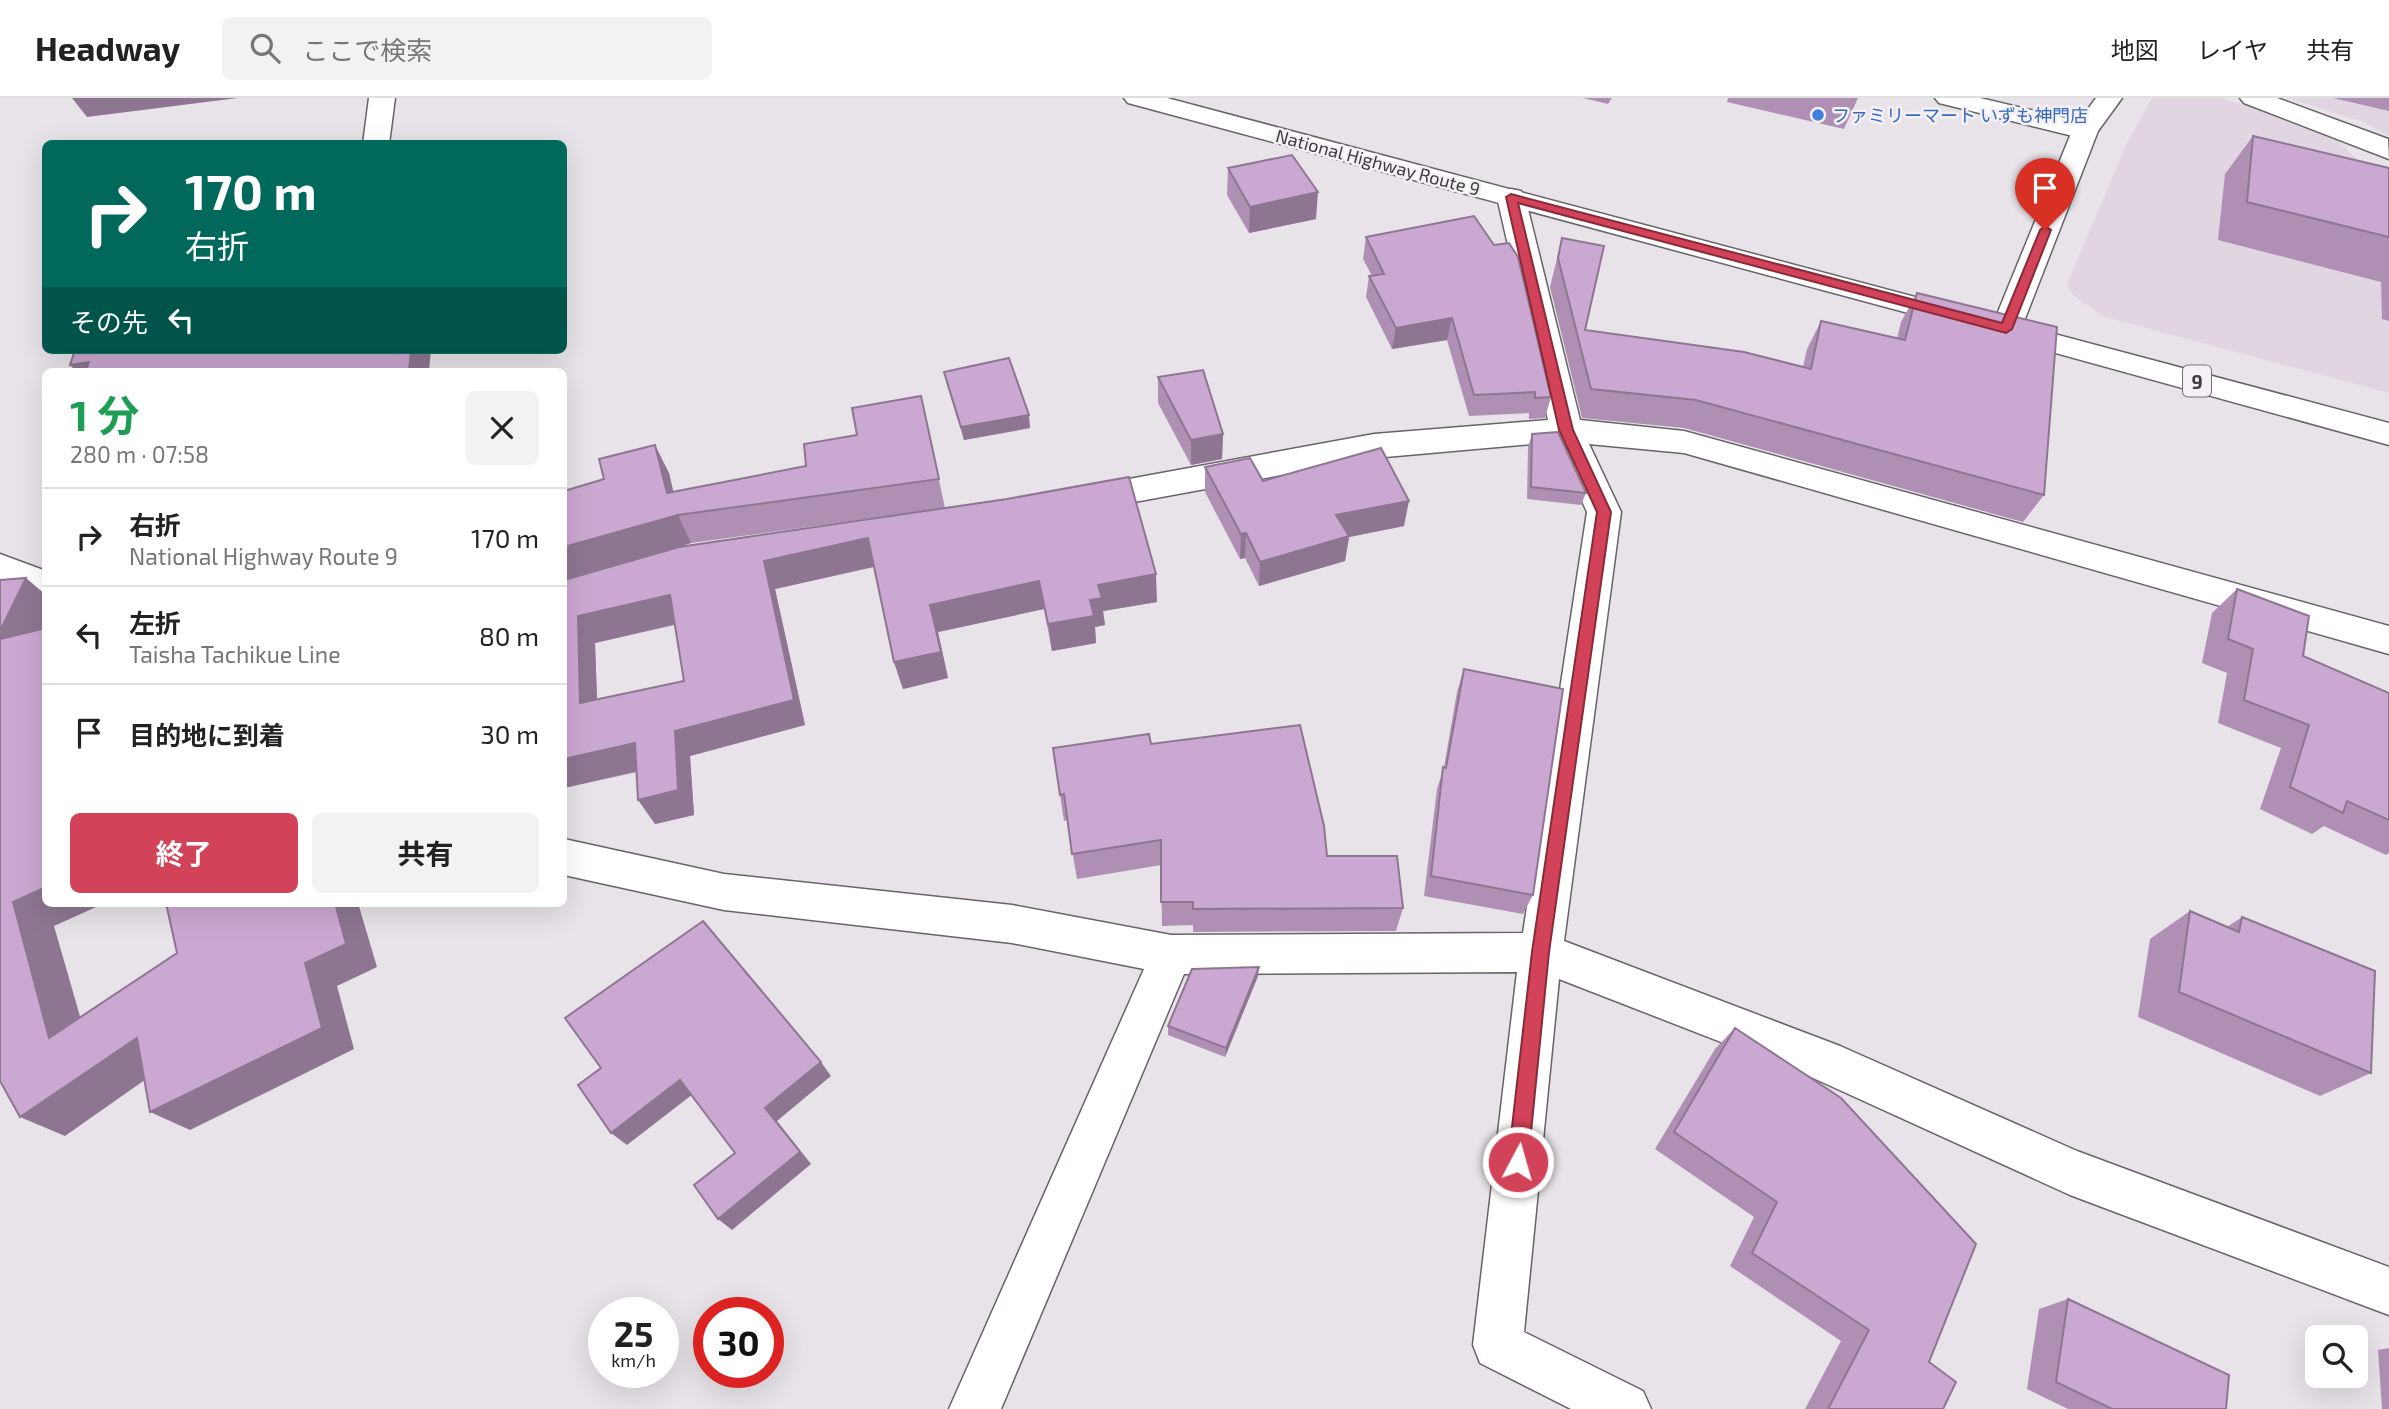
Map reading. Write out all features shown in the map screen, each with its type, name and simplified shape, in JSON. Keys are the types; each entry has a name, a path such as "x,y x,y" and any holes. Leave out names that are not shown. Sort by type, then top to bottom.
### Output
{"main road":[{"path":"377,140 382,98"},
{"name":"National Highway Route 9","path":"1137,98 2006,329 2389,434"},
{"path":"1948,98 2085,131"},
{"path":"2006,329 2085,131 2109,98"},
{"path":"2253,98 2389,151"},
{"path":"1511,197 1566,430 1604,512 1541,952 1498,1345 1625,1409"},
{"path":"1052,505 1374,446 1566,430 1685,442 2389,640"},
{"path":"0,567 42,584"},
{"path":"567,859 724,892 1012,924 1171,955 1541,952 1824,1061 2070,1172 2389,1291"},
{"path":"975,1409 1171,955"}],"shaded area":[{"path":"2152,98 2221,98 2327,131 2389,189 2389,393 2102,316 2073,295 2067,284 2127,143"},
{"path":"2287,98 2389,98 2389,136 2361,121"}],"building":[{"path":"2253,136 2389,168 2389,237 2247,202"},
{"path":"1292,155 1318,192 1250,207 1228,168"},
{"path":"1474,216 1494,245 1509,243 1518,257 1551,397 1535,398 1535,392 1474,395 1452,318 1396,328 1369,276 1384,274 1366,237"},
{"path":"1562,238 1604,246 1585,330 1744,352 1811,369 1821,321 1905,340 1917,293 2057,327 2044,495 1696,400 1591,389 1558,258"},
{"path":"74,354 411,354 409,368 87,368 89,362 70,365"},
{"path":"1009,358 1029,415 961,427 944,372"},
{"path":"1203,370 1223,434 1191,440 1158,377"},
{"path":"921,396 939,479 678,515 567,546 567,490 604,479 599,459 655,445 667,493 806,466 804,444 857,435 852,408"},
{"path":"1558,432 1586,493 1531,487 1532,434"},
{"path":"1381,448 1409,501 1336,515 1349,536 1260,562 1246,533 1241,534 1205,467 1250,458 1263,481"},
{"path":"1129,477 1156,574 1098,585 1102,598 1090,600 1094,616 1048,624 1039,581 930,605 941,652 894,662 868,538 764,561 794,700 675,731 678,790 638,800 635,743 567,758 567,579 679,547 1007,499","holes":["670,595 684,681 580,703 578,616"]},
{"path":"26,578 0,631 0,580"},
{"path":"2237,589 2309,616 2303,656 2389,693 2389,820 2347,801 2343,813 2290,787 2309,725 2244,700 2253,649 2228,639"},
{"path":"42,629 42,889 13,902 49,1038 177,953 167,907 336,907 346,944 305,963 322,1028 150,1112 137,1038 20,1117 0,1081 0,639"},
{"path":"1464,669 1563,689 1533,895 1431,876 1443,767 1446,768"},
{"path":"1300,725 1324,826 1327,856 1397,856 1403,908 1193,909 1193,902 1161,902 1161,840 1072,854 1064,794 1060,795 1053,748 1149,734 1151,744"},
{"path":"2190,911 2239,932 2242,917 2375,971 2371,1073 2179,992"},
{"path":"703,921 821,1062 765,1108 800,1152 718,1219 694,1185 735,1153 680,1080 611,1133 578,1085 601,1068 565,1018"},
{"path":"1259,967 1226,1048 1168,1026 1192,969"},
{"path":"1735,1028 1841,1098 1976,1244 1929,1362 1956,1382 1943,1409 1828,1409 1869,1330 1752,1253 1777,1202 1674,1132"},
{"path":"2068,1299 2229,1375 2226,1409 2112,1409 2056,1382"}],"place":[{"name":"ファミリーマート いずも神門店","path":"1818,115"}],"route":[{"path":"1518,1162 1541,952 1604,512 1566,430 1511,197 2006,329 2045,230"}]}
